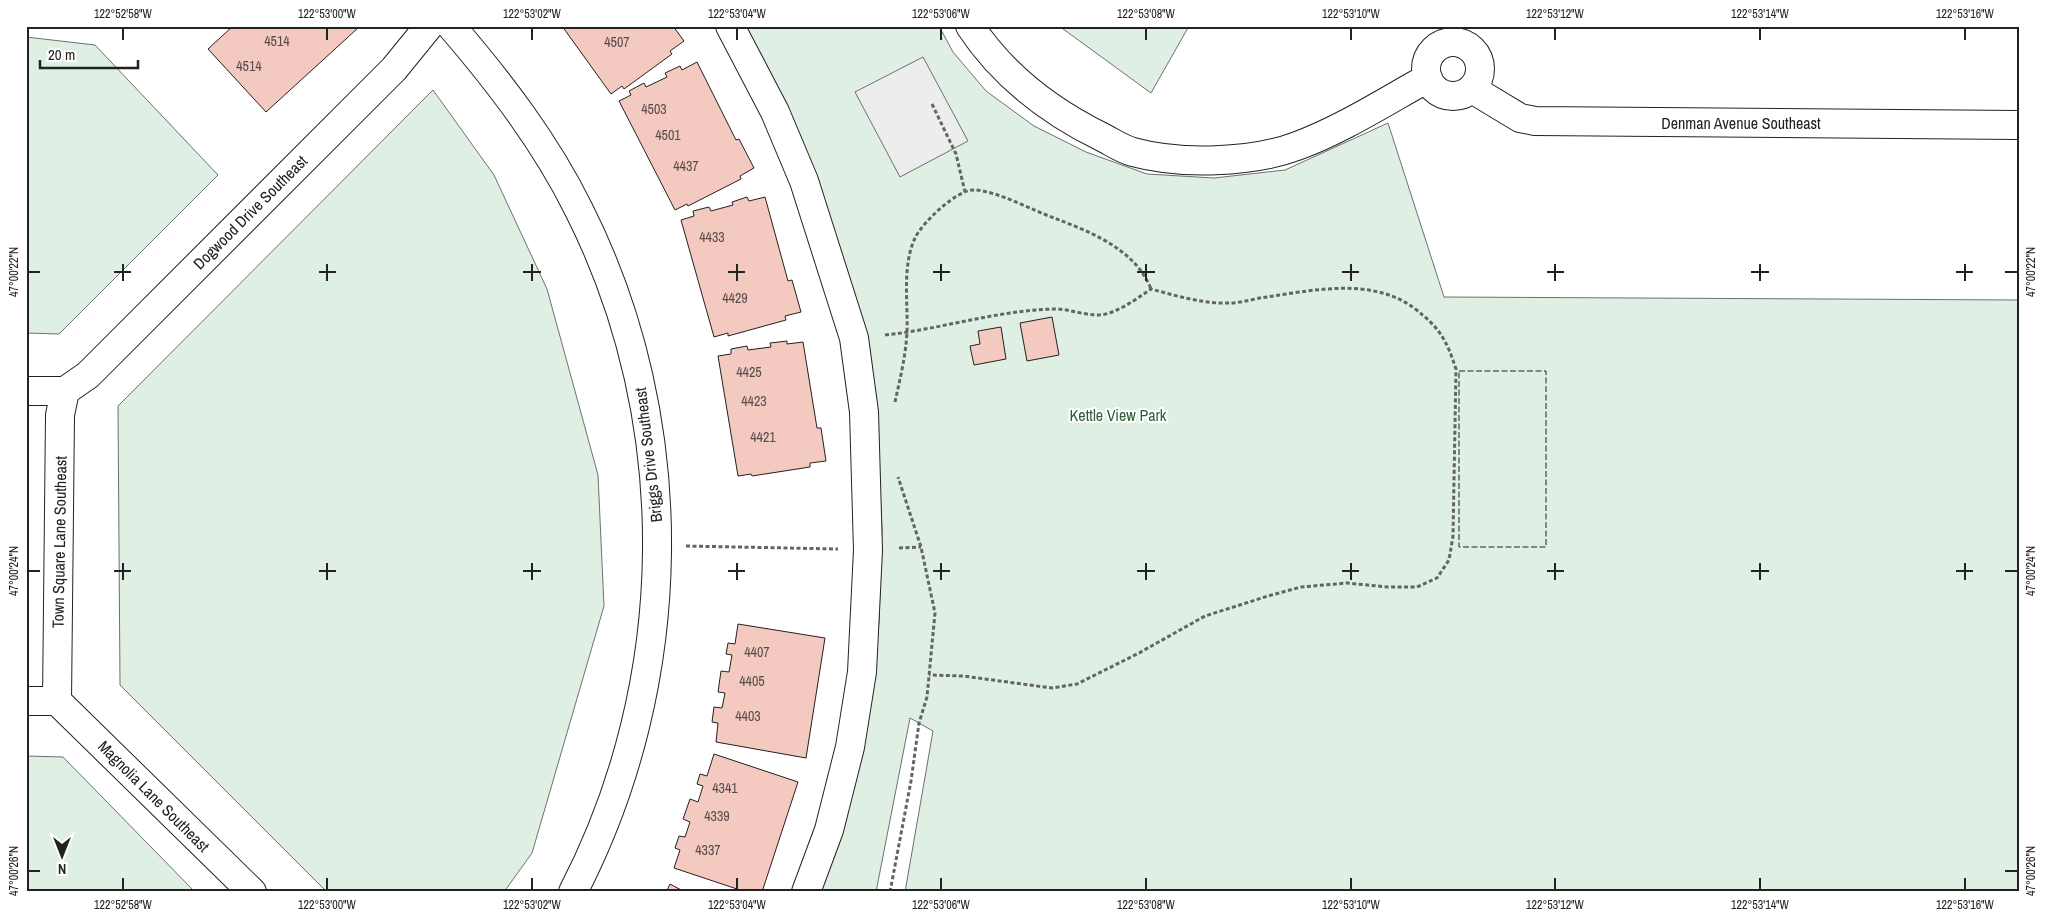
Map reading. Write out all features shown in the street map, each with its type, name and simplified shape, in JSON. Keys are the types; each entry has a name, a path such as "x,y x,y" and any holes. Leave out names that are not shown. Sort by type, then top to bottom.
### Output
{"street":[{"name":"Dogwood Drive Southeast","path":"65,391 88,375 394,69 429,26"},
{"name":"Briggs Drive Southeast","path":"451,26 478,56 516,106 550,156 580,211 623,318 639,375 649,430 655,486 658,546 655,620 644,690 623,775 589,861 573,892"},
{"path":"730,26 776,112 804,181 854,338 864,412 868,550 862,672 850,747 829,830 806,892"},
{"path":"970,26 998,63 1046,105 1092,132 1132,152 1170,158 1199,160 1260,156 1296,146 1324,134 1428,78"},
{"path":"1469,35 1473,50 1479,60 1478,80 1472,88 1462,94 1447,94 1434,87 1428,78 1426,68 1429,57 1435,49 1444,43 1455,42 1469,35"},
{"name":"Denman Avenue Southeast","path":"1472,88 1520,118 1536,121 2019,125"},
{"path":"26,391 65,391"},
{"name":"Town Square Lane Southeast","path":"58,701 60,415 65,391"},
{"path":"26,701 58,701"},
{"name":"Magnolia Lane Southeast","path":"58,701 252,892"}],"path":[{"path":"932,104 956,154 965,192"},
{"path":"895,403 907,333 908,267 916,237 946,202 965,192 974,189 1007,199 1089,231 1132,259 1146,276 1151,289"},
{"path":"854,338 907,333 992,316 1025,312 1057,309 1088,315 1111,313 1151,289 1192,300 1230,303 1332,289 1372,289 1406,302 1432,321 1448,343 1456,369 1453,536 1448,560 1437,578 1417,587 1388,587 1347,583 1301,587 1236,605 1205,616 1140,653 1077,684 1052,688 963,676 930,675"},
{"path":"890,892 911,781 919,723 927,697 935,612 921,547 897,472"},
{"path":"680,546 868,550 921,547"}],"green space":[{"name":"Kettle View Park","path":"744,26 923,26 924,28 939,26 953,52 986,91 1034,126 1086,152 1147,174 1214,178 1285,170 1388,123 1444,297 2019,300 2019,892 905,892 933,731 910,718 876,892 819,892 869,697 879,623 882,529 879,468 872,408"},
{"path":"1059,26 1189,26 1151,93"},
{"path":"26,37 95,45 218,175 59,334 26,333"},
{"path":"433,90 494,175 547,289 598,475 604,606 532,853 504,892 327,892 120,685 118,406"},
{"path":"26,756 63,757 195,892 26,892"}],"shaded area":[{"path":"923,57 968,141 900,177 855,92"}],"building":[{"path":"233,26 356,26 358,28 266,112 208,49"},
{"path":"562,26 673,26 684,41 670,51 672,54 624,89 622,86 611,94"},
{"path":"697,62 736,140 739,139 754,168 740,176 741,179 688,206 687,204 675,210 619,101 631,95 629,91 644,83 646,87 667,77 665,73 680,66 682,70"},
{"path":"747,197 749,201 765,197 788,281 792,280 801,312 785,316 786,320 728,336 728,333 714,337 681,220 694,216 693,211 709,207 711,211 733,205 732,202"},
{"path":"1052,317 1059,355 1027,361 1020,323"},
{"path":"1001,327 1006,359 974,365 970,346 980,344 978,331"},
{"path":"787,341 787,344 803,342 817,428 821,428 826,461 810,463 810,467 752,476 751,474 738,476 718,356 731,354 731,349 747,346 748,350 771,347 770,343"},
{"path":"738,624 825,638 806,758 716,742 718,723 712,722 714,707 722,708 725,693 718,692 721,671 729,672 732,655 726,654 728,643 735,644"},
{"path":"714,754 798,782 762,892 746,892 674,868 680,850 675,848 679,836 685,837 690,822 683,819 690,799 698,802 703,786 697,784 700,774 707,776"},
{"path":"670,884 685,892 666,892"}],"fence":[{"path":"1459,371 1546,371 1546,547 1459,547 1459,371"}]}
